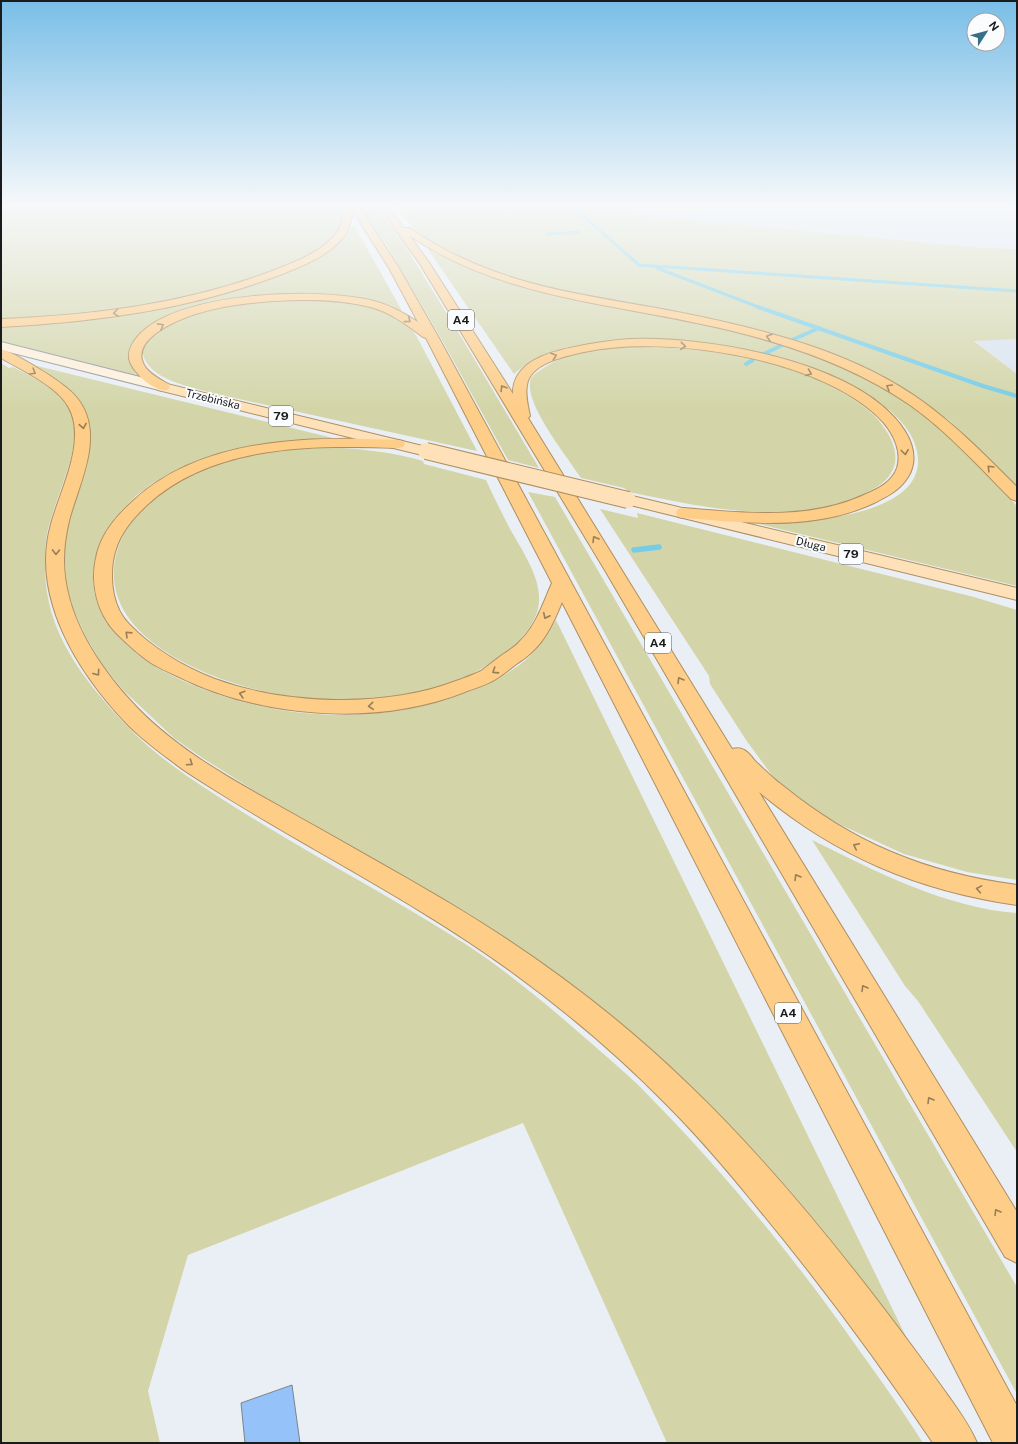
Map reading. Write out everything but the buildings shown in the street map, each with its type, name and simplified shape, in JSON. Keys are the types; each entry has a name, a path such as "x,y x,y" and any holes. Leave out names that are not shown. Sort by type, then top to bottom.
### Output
{"highway":[{"path":"1,323 60,320 139,309 200,296 262,279 275,273"},
{"name":"A4","path":"397,273 434,340 562,582 1015,1443"},
{"name":"A4","path":"430,273 523,421 1017,1245"},
{"path":"491,273 555,292 727,326 779,340 828,357 888,386 927,411 973,452 1017,496"},
{"path":"163,387 144,372 137,364 135,353 139,343 155,329 172,320 230,303 296,297 320,297 361,302 384,308 401,315 434,340"},
{"path":"523,421 520,384 527,371 545,360 570,351 604,345 642,343 677,345 723,351 768,360 801,369 841,386 866,402 889,421 902,438 905,448 905,466 895,484 875,497 851,507 802,516 741,517 684,514"},
{"path":"1,353 54,386 72,400 80,413 84,432 83,446 60,523 56,542 55,564 57,587 64,611 77,641 95,671 123,706 153,736 226,786 450,917 505,951 557,990 614,1037 666,1083 719,1137 783,1211 842,1283 914,1380 956,1443"},
{"path":"398,444 324,442 268,448 221,459 180,476 160,487 133,509 119,525 108,544 103,564 102,576 104,595 112,614 122,628 142,648 170,666 194,678 220,688 246,696 277,702 335,708 363,707 428,698 455,690 489,675 526,648 536,635 562,582"},
{"path":"700,714 752,774 787,802 838,837 881,858 922,874 965,887 1017,895"}],"main road":[{"name":"Trzebińska","path":"1,346 628,500"},
{"name":"Długa","path":"628,500 1017,594"}],"shaded area":[{"path":"1017,339 1017,374 974,340"}],"green space":[{"path":"1,273 269,273 234,285 140,306 68,317 1,320"},
{"path":"277,273 381,273 402,311 385,305 323,295 210,305 140,335 132,345 129,354 136,375 1,342 1,325 127,314 266,279"},
{"path":"403,273 422,273 539,468 508,460"},
{"path":"445,273 484,273 514,284 708,324 790,346 831,363 876,384 914,408 949,437 1017,506 1017,586 755,523 825,519 853,514 878,506 899,494 913,479 918,459 915,443 907,429 884,406 848,384 781,361 743,351 630,343 589,344 569,347 531,361 514,374"},
{"path":"502,273 1017,273 1017,339 974,341 1017,374 1017,486 950,421 925,403 899,387 827,353 541,285"},
{"path":"297,299 339,301 371,306 398,316 408,324 417,337 477,451 194,388 174,382 157,373 145,360 142,352 152,337 168,325 188,316 234,305"},
{"path":"624,347 682,349 741,356 798,372 824,383 850,397 874,415 890,437 895,450 895,463 893,469 883,482 864,494 837,504 808,510 778,512 747,511 686,503 629,492 624,488 581,478 541,418 534,404 530,382 534,374 552,363 571,355 592,350"},
{"path":"1,363 9,368 13,367 40,381 53,390 70,410 73,420 75,431 72,453 48,529 46,538 45,567 47,591 52,613 59,633 81,672 95,690 137,736 176,768 204,788 262,824 409,909 467,945 546,1004 627,1074 698,1147 770,1231 837,1319 892,1396 923,1443 667,1443 523,1123 188,1255 148,1391 160,1443 1,1443"},
{"path":"29,364 333,438 273,443 240,448 214,455 188,465 164,476 142,491 123,509 108,530 97,554 93,580 94,593 103,616 118,636 135,652 149,663 173,676 225,697 263,707 301,713 339,715 378,713 416,708 453,698 488,683 516,667 531,655 548,634 556,620 914,1353 734,1135 372,859 277,805 201,757 174,738 124,691 102,664 86,637 73,609 66,583 64,541 67,522 89,448 90,432 88,418 79,399 71,391"},
{"path":"344,445 343,448 383,452 413,458 423,461 424,464 486,480 509,527 529,562 538,591 538,607 533,622 524,635 513,646 479,670 463,678 431,690 380,699 312,699 272,693 242,686 210,675 179,660 151,641 129,619 116,593 115,562 127,528 137,514 150,502 180,481 201,470 224,462 271,452"},
{"path":"528,492 555,497 1017,1287 1017,1394"},
{"path":"600,509 638,518 637,513 974,597 1017,610 1017,880 967,872 904,854 843,826 810,808 776,781 746,740 710,684 709,676"},
{"path":"812,840 861,864 938,896 990,910 1017,913 1017,1152 918,1001 905,986"}],"waterway":[{"path":"671,273 761,308"},
{"path":"761,273 1017,291"},
{"path":"758,307 818,328"},
{"path":"792,340 818,328"},
{"path":"818,328 983,386 1017,396"},
{"path":"762,355 782,345"},
{"path":"746,364 753,360"},
{"path":"634,550 659,547"}]}
